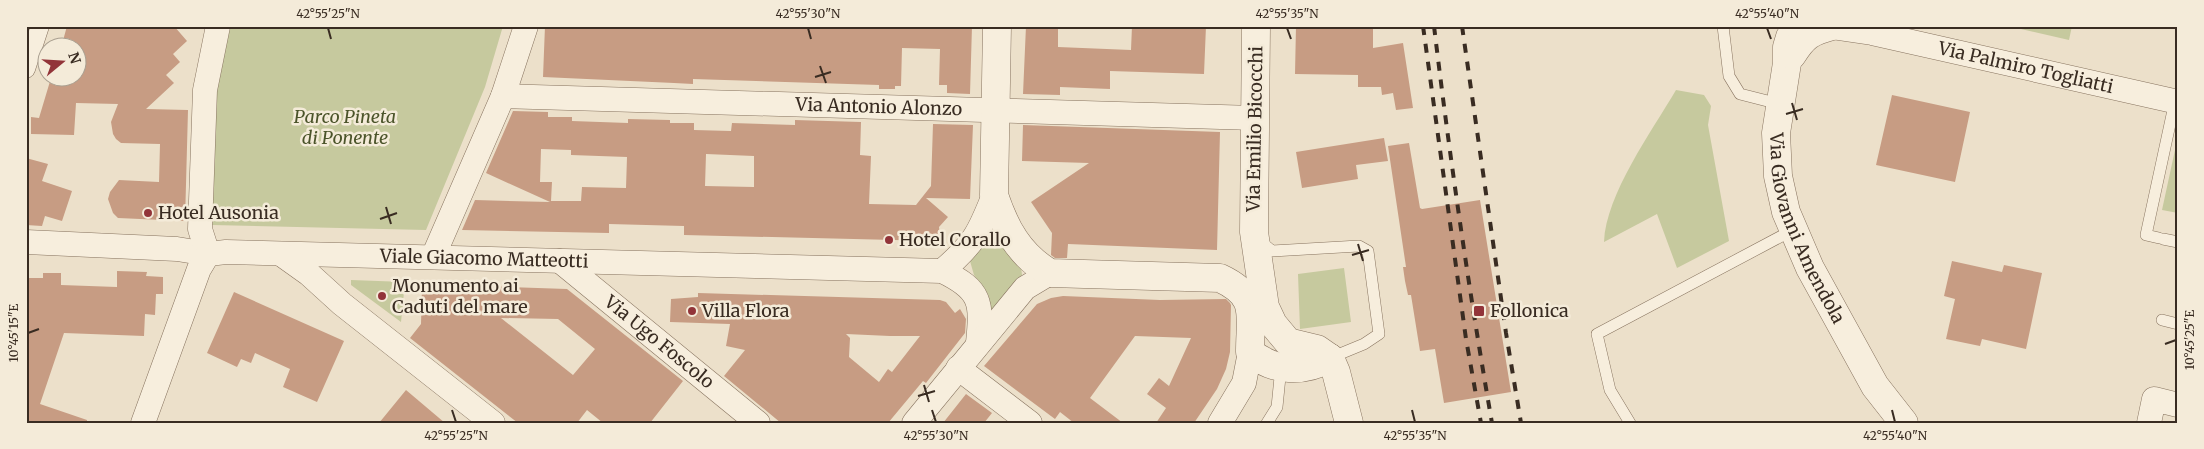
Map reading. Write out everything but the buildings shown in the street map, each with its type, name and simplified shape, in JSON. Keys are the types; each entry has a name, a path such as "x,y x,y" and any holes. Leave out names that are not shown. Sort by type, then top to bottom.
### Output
{"street":[{"path":"26,69 40,26"},
{"path":"208,254 201,238 200,229 205,90 218,26"},
{"path":"433,257 503,96 526,26"},
{"path":"997,26 994,195 1003,221 1015,242 1035,264 1050,273 1220,278 1237,286 1246,296 1250,309 1250,352 1244,384 1220,423"},
{"name":"Via Emilio Bicocchi","path":"1254,232 1256,26"},
{"name":"Via Giovanni Amendola","path":"1820,27 1801,41 1787,63 1779,104 1776,133 1778,176 1792,230 1810,268 1874,386 1904,423"},
{"name":"Via Palmiro Togliatti","path":"1820,27 1869,30 2176,102"},
{"name":"Via Antonio Alonzo","path":"503,96 1255,118"},
{"path":"978,343 981,312 976,298 968,286 942,271 965,252 975,239 994,195"},
{"path":"1220,278 1235,270 1243,261 1254,232"},
{"path":"1254,232 1266,307 1282,336 1293,344 1317,349 1328,368 1349,423"},
{"path":"26,242 177,249 208,254 216,252 281,254 313,264 342,304 494,423"},
{"path":"144,423 199,269 208,254"},
{"name":"Viale Giacomo Matteotti","path":"313,264 433,257 942,271"},
{"name":"Via Ugo Foscolo","path":"560,261 758,423"},
{"path":"914,423 1025,288 1050,273"},
{"path":"1250,352 1261,340 1282,336"},
{"path":"1250,352 1268,365 1295,368 1328,368"},
{"path":"958,368 1030,423"},
{"name":"Via Giovanni Amendola","path":"1874,386 1878,423"},
{"path":"2149,423 2154,400 2178,405"},
{"name":"Via Giovanni Amendola","path":"1884,423 1892,420 1904,423"}],"lane":[{"path":"1723,26 1729,76 1740,94 1779,104"},
{"path":"2176,102 2146,235 2178,242"},
{"path":"1630,423 1610,390 1597,334 1792,230"},
{"path":"1254,232 1265,246 1272,251 1359,246 1368,251 1379,334 1328,368"},
{"path":"2162,320 2178,324"},
{"path":"1266,422 1277,407 1281,367"}],"green space":[{"name":"Parco Pineta di Ponente","path":"230,26 503,26 485,87 426,230 212,225 216,91"},
{"path":"2008,26 2072,26 2069,40"},
{"path":"1676,90 1704,95 1711,106 1708,125 1729,241 1677,268 1657,214 1604,242 1607,223 1621,184 1643,143"},
{"path":"2178,136 2178,213 2162,210"},
{"path":"990,245 1000,246 1008,250 1021,267 1022,275 992,313 988,294 974,275 970,261 982,247"},
{"path":"1344,268 1351,322 1300,329 1298,274"},
{"path":"351,280 405,282 401,322 351,285"}],"railway":[{"path":"1423,26 1466,339 1481,423"},
{"path":"1434,26 1460,225 1492,423"},
{"path":"1462,26 1506,333 1521,423"}],"place":[{"name":"Hotel Ausonia","path":"148,213"},
{"name":"Hotel Corallo","path":"889,240"},
{"name":"Monumento ai Caduti del mare","path":"382,296"},
{"name":"Villa Flora","path":"692,311"},
{"name":"Follonica","path":"1479,311"}]}
